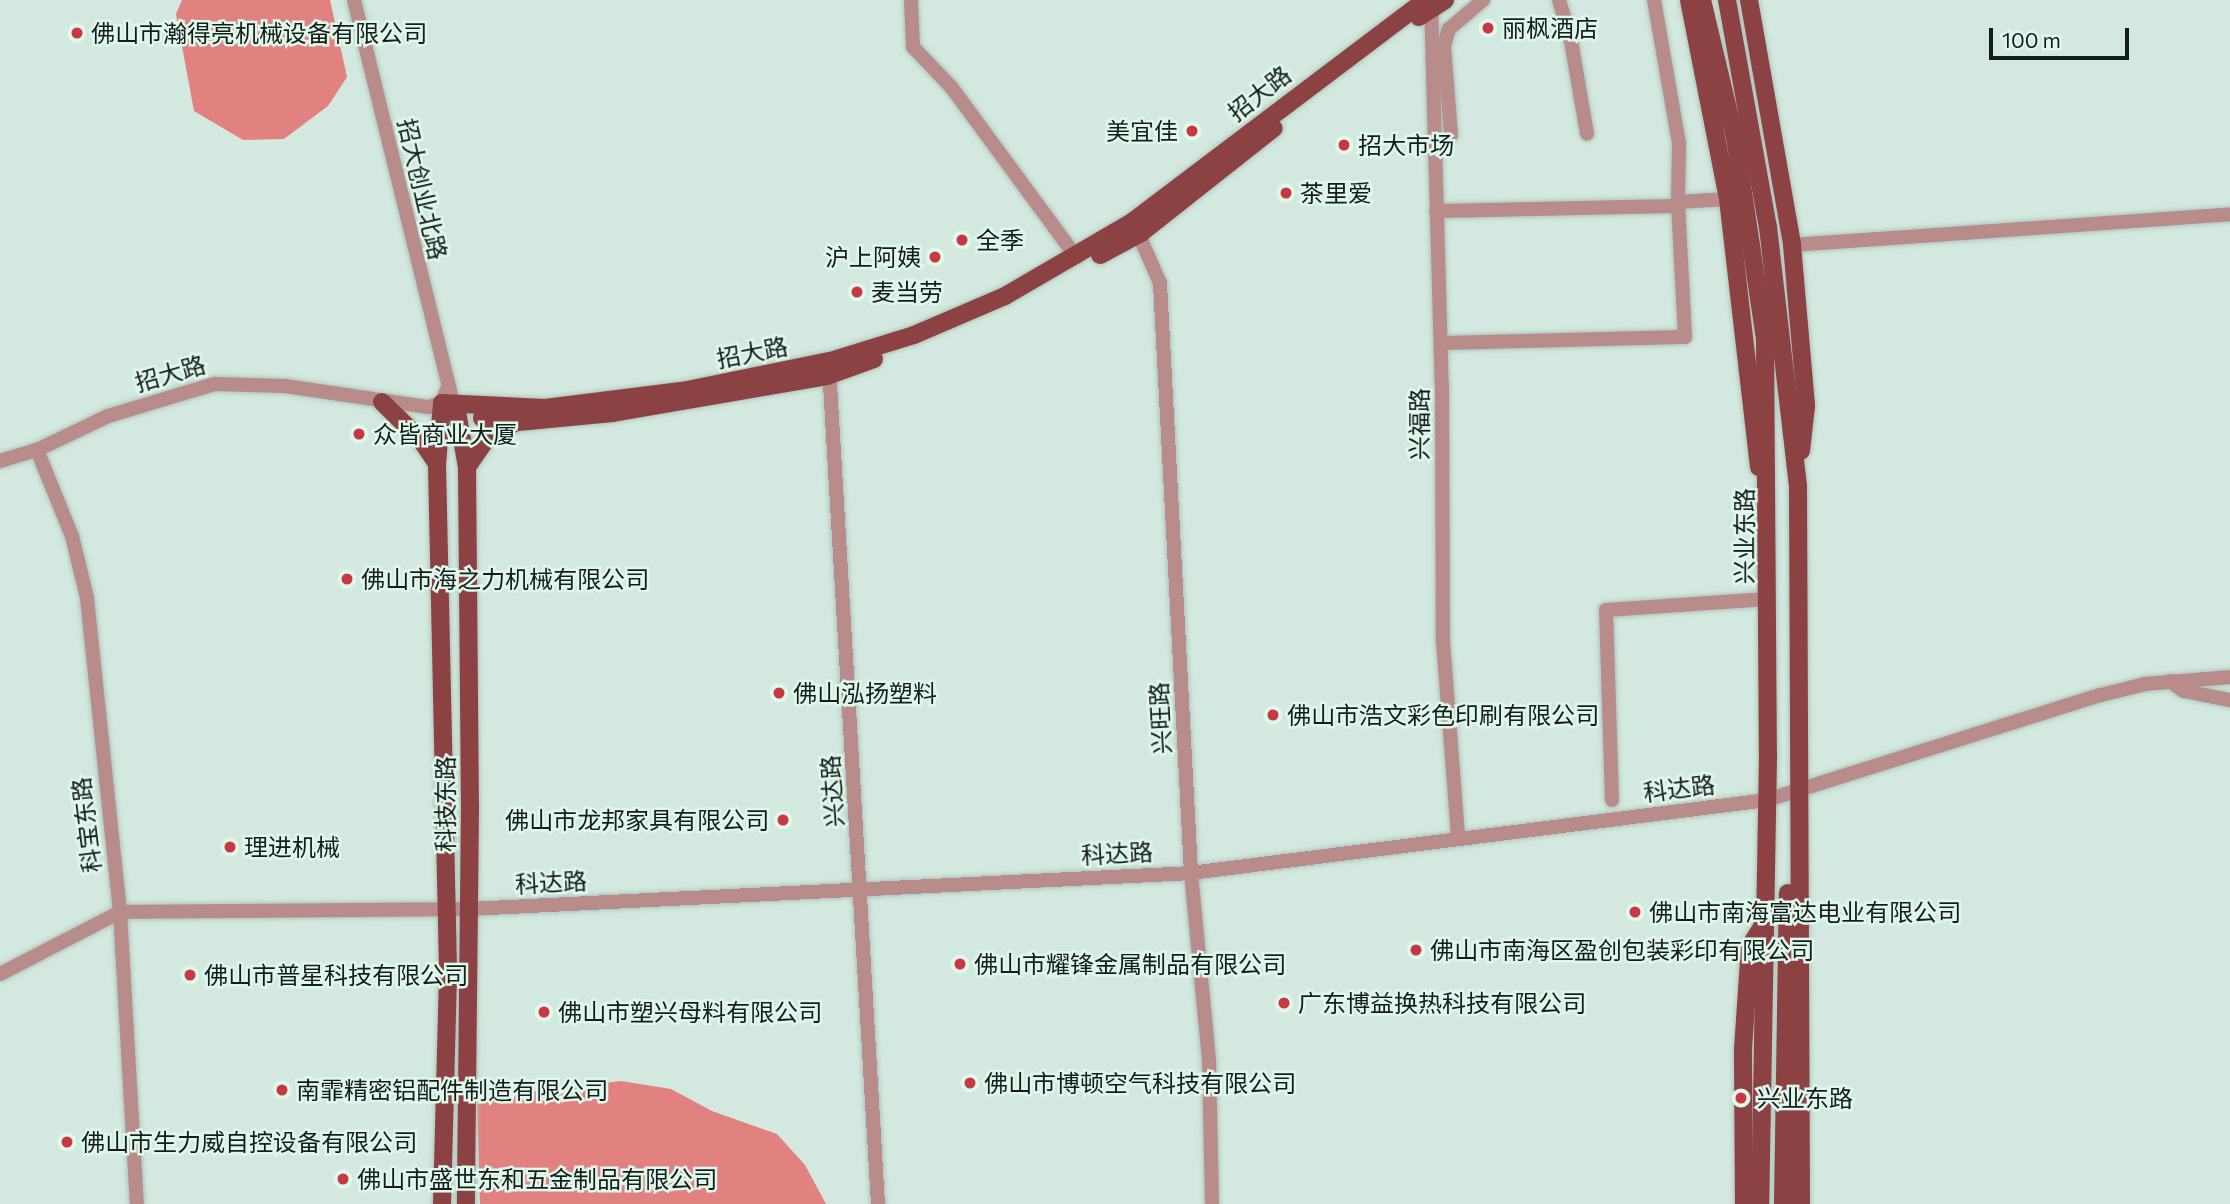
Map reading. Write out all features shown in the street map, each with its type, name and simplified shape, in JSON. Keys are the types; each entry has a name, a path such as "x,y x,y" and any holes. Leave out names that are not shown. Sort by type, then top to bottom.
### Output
{"main road":[{"path":"1689,0 1728,199 1769,530"},
{"name":"兴业东路","path":"1702,0 1735,138 1765,339 1769,599 1760,1204"},
{"path":"1727,0 1768,227 1798,486 1801,731 1797,843 1804,1007 1801,1204"},
{"path":"1749,0 1792,245 1806,406 1798,486"},
{"name":"招大路","path":"446,406 518,422 613,413 828,368 1003,308 1137,227 1433,2"},
{"name":"招大路","path":"446,406 545,408 828,368 994,301 1137,227"},
{"path":"382,402 421,440 437,464"},
{"path":"442,1204 447,908 437,464 446,406"},
{"name":"科技东路","path":"446,406 467,467 470,909 466,1204"},
{"path":"467,467 490,434 518,422"},
{"path":"1768,735 1773,744 1788,744 1801,731"},
{"path":"1783,1204 1789,849 1797,843"},
{"path":"1744,1204 1744,1049 1750,946 1764,924"}],"street":[{"name":"招大创业北路","path":"354,0 446,406"},
{"path":"911,0 913,47 952,88 1076,257"},
{"path":"1451,135 1444,47 1449,29 1483,0"},
{"path":"1559,0 1571,41 1587,135"},
{"path":"1441,343 1685,337 1678,204 1679,143 1654,0"},
{"name":"兴福路","path":"1433,2 1441,343 1443,641 1458,837"},
{"path":"1436,211 1678,204 1728,199"},
{"path":"1792,245 2230,214"},
{"name":"兴旺路","path":"1137,227 1160,283 1191,873 1209,1060 1212,1204"},
{"name":"兴达路","path":"828,368 862,888 878,1204"},
{"name":"招大路","path":"0,461 37,450 108,416 215,384 285,386 382,402 446,406"},
{"name":"科宝东路","path":"37,450 72,536 86,598 120,912 137,1204"},
{"path":"1612,800 1606,610 1769,599"},
{"name":"科达路","path":"0,974 120,912 470,909 1191,873 1458,837 1767,800 2101,695 2170,681 2230,677"},
{"path":"2170,681 2184,691 2230,700"}],"shaded area":[{"path":"182,0 330,0 347,77 328,106 284,139 243,140 194,111 176,14"},
{"path":"621,1081 671,1089 712,1111 777,1134 805,1165 826,1204 480,1204 477,1104 520,1093"}],"place":[{"name":"丽枫酒店","path":"1488,28"},
{"name":"佛山市瀚得亮机械设备有限公司","path":"77,33"},
{"name":"美宜佳","path":"1192,131"},
{"name":"招大市场","path":"1344,145"},
{"name":"茶里爱","path":"1286,193"},
{"name":"全季","path":"962,240"},
{"name":"沪上阿姨","path":"935,257"},
{"name":"麦当劳","path":"857,292"},
{"name":"众皆商业大厦","path":"359,434"},
{"name":"佛山市海之力机械有限公司","path":"347,579"},
{"name":"佛山泓扬塑料","path":"779,693"},
{"name":"佛山市浩文彩色印刷有限公司","path":"1273,715"},
{"name":"佛山市龙邦家具有限公司","path":"783,820"},
{"name":"理进机械","path":"230,847"},
{"name":"佛山市南海富达电业有限公司","path":"1635,912"},
{"name":"佛山市南海区盈创包装彩印有限公司","path":"1416,950"},
{"name":"佛山市耀锋金属制品有限公司","path":"960,964"},
{"name":"佛山市普星科技有限公司","path":"190,975"},
{"name":"广东博益换热科技有限公司","path":"1284,1003"},
{"name":"佛山市塑兴母料有限公司","path":"544,1012"},
{"name":"佛山市博顿空气科技有限公司","path":"970,1083"},
{"name":"南霏精密铝配件制造有限公司","path":"282,1090"},
{"name":"兴业东路","path":"1741,1098"},
{"name":"佛山市生力威自控设备有限公司","path":"67,1142"},
{"name":"佛山市盛世东和五金制品有限公司","path":"343,1179"}]}
